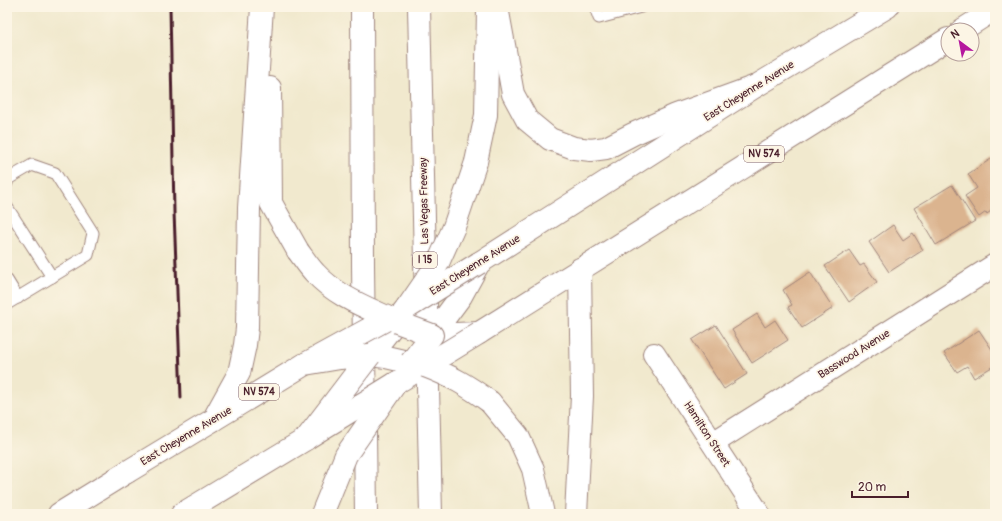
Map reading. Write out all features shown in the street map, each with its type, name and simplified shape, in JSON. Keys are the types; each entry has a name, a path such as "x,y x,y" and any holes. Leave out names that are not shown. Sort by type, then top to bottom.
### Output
{"main road":[{"path":"213,420 238,373 246,339 249,208 262,7"},
{"path":"268,7 271,203 298,251 316,274 335,290 352,300 398,316 432,334 479,333"},
{"path":"362,7 366,514"},
{"name":"Las Vegas Freeway","path":"420,7 431,514"},
{"path":"306,439 438,262 454,227 476,162 486,115 488,7"},
{"path":"497,7 513,94 523,113 527,120 550,139 574,148 591,150 606,148 676,115 756,86"},
{"name":"East Cheyenne Avenue","path":"58,514 305,364 398,316 756,86 887,7"},
{"path":"975,22 995,9"},
{"name":"NV 574","path":"182,514 396,383 418,364 479,333 940,44"},
{"path":"418,364 432,334 460,296 479,263"},
{"name":"Basswood Avenue","path":"713,443 995,265"},
{"path":"576,514 582,396 580,269"},
{"name":"Hamilton Street","path":"654,354 760,514"},
{"path":"305,364 370,355 418,364 444,373 470,387 490,402 518,436 533,469 543,514"},
{"path":"322,514 346,455 396,383"}],"lane":[{"path":"595,7 599,18 642,7"},
{"path":"7,183 8,179 32,165 55,173 93,233 88,255 7,304"},
{"path":"7,207 52,277"},
{"path":"7,280 18,298"}],"building":[{"path":"994,157 995,208 987,214 986,212 979,217 965,196 977,188 968,174"},
{"path":"952,185 975,221 936,245 914,208"},
{"path":"893,225 903,240 913,233 923,250 889,272 869,242"},
{"path":"849,250 860,266 864,264 877,282 849,302 825,266"},
{"path":"810,272 833,308 802,328 788,307 792,305 783,290"},
{"path":"757,314 765,327 775,320 788,340 752,363 732,330"},
{"path":"716,325 747,374 724,389 692,340"},
{"path":"979,330 995,354 995,365 974,378 967,366 957,372 944,353"}],"railway":[{"path":"170,7 174,212 181,398"}]}
